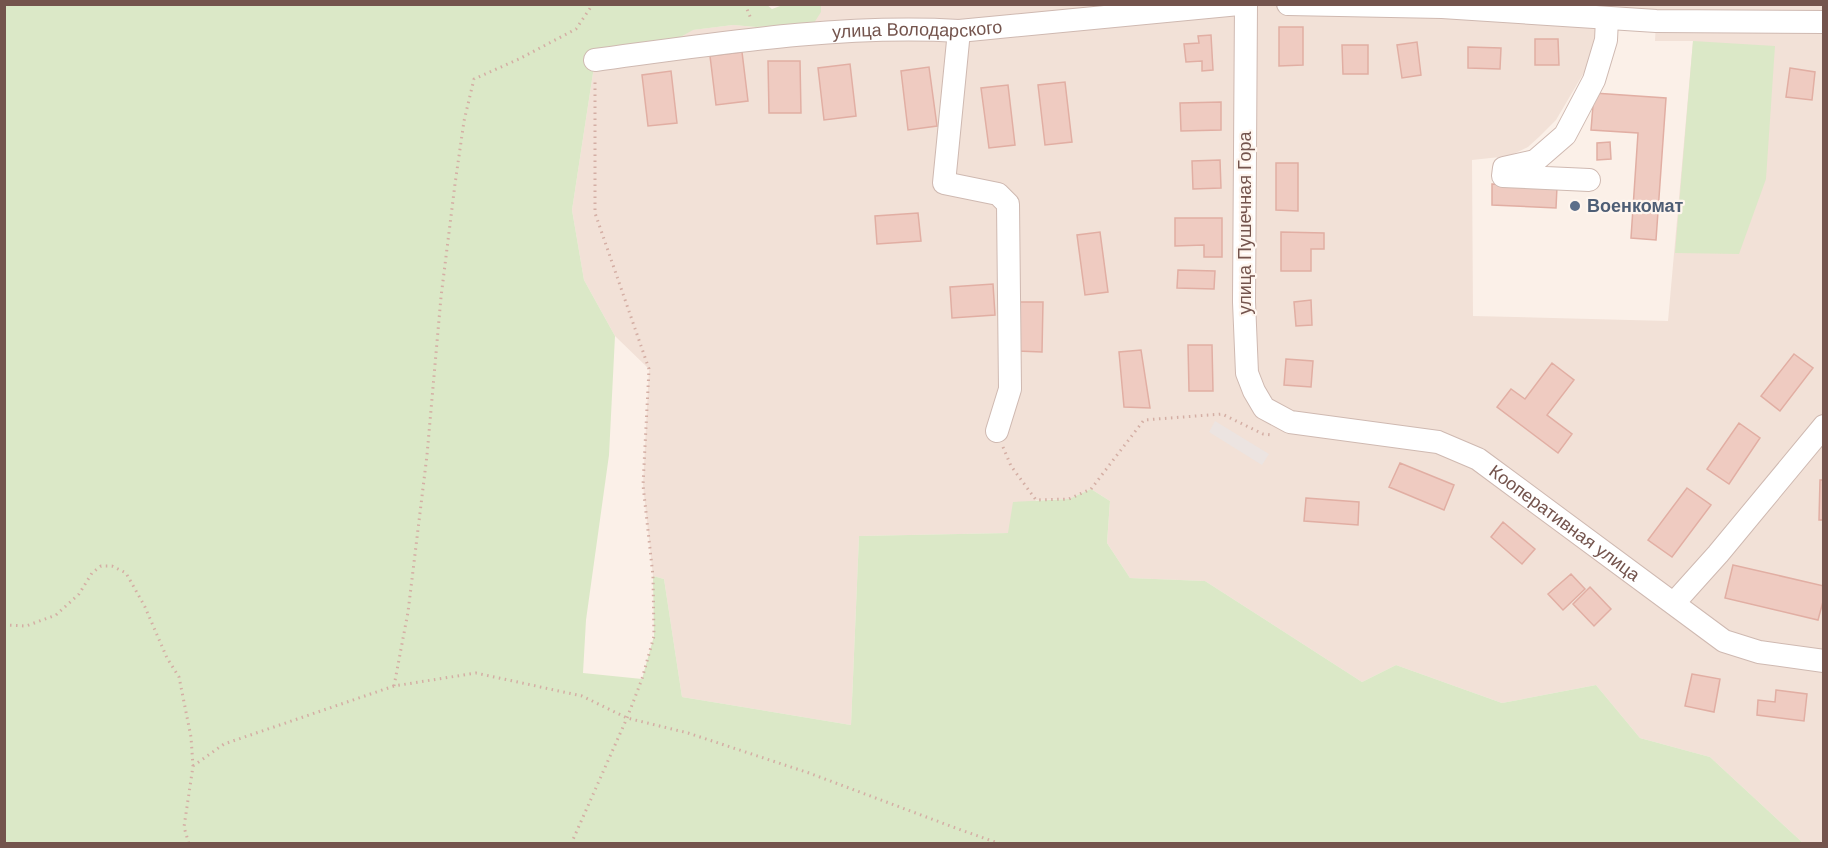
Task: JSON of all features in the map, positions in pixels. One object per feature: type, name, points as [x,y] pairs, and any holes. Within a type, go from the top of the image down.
[{"type":"street","name":"улица Володарского","points":[[595,60],[759,38],[917,29],[960,31],[1239,4]]},
{"type":"street","name":"улица Пушечная Гора","points":[[1246,4],[1244,302],[1247,373],[1264,408],[1290,422]]},
{"type":"street","points":[[1288,4],[1442,7],[1607,19],[1643,12],[1824,22]]},
{"type":"street","points":[[1589,180],[1503,176],[1504,168],[1535,161],[1565,135],[1594,80],[1606,40],[1607,19]]},
{"type":"street","points":[[960,31],[945,183],[998,194],[1008,204],[1010,389],[997,431]]},
{"type":"street","name":"Кооперативная улица","points":[[1290,422],[1438,442],[1478,459],[1724,641],[1759,652],[1824,661]]},
{"type":"street","points":[[1674,603],[1718,554],[1824,426]]},
{"type":"path","points":[[394,686],[408,612],[427,455],[441,297],[452,207],[464,121],[474,79],[519,59],[576,29],[593,4]]},
{"type":"path","points":[[571,843],[627,718],[642,679],[654,636],[653,576],[643,485],[650,369],[595,213],[595,60]]},
{"type":"path","points":[[997,431],[1011,466],[1036,500],[1069,499],[1091,489],[1144,420],[1222,414],[1263,434],[1272,435],[1282,430],[1290,422]]},
{"type":"path","points":[[4,625],[27,626],[56,615],[79,594],[92,573],[101,566],[112,566],[126,573],[179,678],[191,737],[193,766],[184,827],[189,843]]},
{"type":"path","points":[[193,766],[224,744],[394,686],[476,673],[582,696],[627,718],[688,733],[808,773],[1001,843]]},
{"type":"shaded area","points":[[821,5],[1823,5],[1823,843],[1803,843],[1710,757],[1640,738],[1596,685],[1502,703],[1396,665],[1362,682],[1205,581],[1130,578],[1107,543],[1110,501],[1091,489],[1069,499],[1036,500],[1009,533],[859,536],[851,725],[682,697],[664,579],[653,576],[643,485],[649,369],[615,336],[584,280],[572,210],[595,60],[679,38],[692,30],[733,25],[756,27],[821,12]],"holes":[[[1607,19],[1656,21],[1655,41],[1693,41],[1668,321],[1473,316],[1472,160],[1509,156],[1528,147],[1556,120],[1596,52]]]},
{"type":"shaded area","points":[[1215,421],[1269,454],[1262,465],[1209,432]]},
{"type":"green space","points":[[5,4],[766,4],[772,9],[783,5],[821,5],[821,12],[814,23],[756,27],[733,25],[693,30],[679,38],[595,60],[572,210],[584,280],[615,336],[609,455],[586,620],[583,673],[642,679],[654,636],[653,576],[664,579],[682,697],[851,725],[859,536],[1008,533],[1013,502],[1069,499],[1091,489],[1110,501],[1107,543],[1130,578],[1205,581],[1362,682],[1396,665],[1502,703],[1596,685],[1640,738],[1710,757],[1803,843],[5,844]]},
{"type":"green space","points":[[1693,41],[1775,46],[1766,179],[1739,254],[1675,253]]},
{"type":"building","points":[[1279,27],[1303,27],[1303,65],[1279,66]]},
{"type":"building","points":[[1211,35],[1213,70],[1202,71],[1202,61],[1186,62],[1184,44],[1199,43],[1198,36]]},
{"type":"building","points":[[1535,39],[1558,39],[1559,65],[1535,65]]},
{"type":"building","points":[[1417,42],[1421,75],[1402,78],[1397,45]]},
{"type":"building","points":[[1342,45],[1368,45],[1368,74],[1343,74]]},
{"type":"building","points":[[1468,47],[1501,48],[1500,69],[1468,68]]},
{"type":"building","points":[[742,52],[748,101],[716,105],[710,56]]},
{"type":"building","points":[[768,61],[800,61],[801,113],[769,113]]},
{"type":"building","points":[[850,64],[856,116],[824,120],[818,68]]},
{"type":"building","points":[[929,67],[937,126],[908,130],[901,71]]},
{"type":"building","points":[[1790,68],[1815,72],[1812,100],[1786,97]]},
{"type":"building","points":[[671,71],[677,123],[648,126],[642,75]]},
{"type":"building","points":[[1065,82],[1072,142],[1045,145],[1038,85]]},
{"type":"building","points":[[1008,85],[1015,145],[989,148],[981,88]]},
{"type":"building","points":[[1594,93],[1666,98],[1656,240],[1631,238],[1638,133],[1591,130]]},
{"type":"building","points":[[1221,102],[1221,130],[1181,131],[1180,103]]},
{"type":"building","points":[[1610,142],[1611,159],[1597,160],[1597,143]]},
{"type":"building","points":[[1220,160],[1221,188],[1193,189],[1192,161]]},
{"type":"building","points":[[1276,163],[1298,163],[1298,211],[1276,210]]},
{"type":"building","points":[[1492,184],[1557,187],[1556,208],[1492,205]]},
{"type":"building","points":[[918,213],[921,241],[877,244],[875,216]]},
{"type":"building","points":[[1175,218],[1222,218],[1222,257],[1204,257],[1204,245],[1175,246]]},
{"type":"building","points":[[1100,232],[1108,292],[1085,295],[1077,235]]},
{"type":"building","points":[[1281,232],[1324,233],[1324,249],[1311,249],[1311,271],[1281,271]]},
{"type":"building","points":[[1178,270],[1215,271],[1214,289],[1177,288]]},
{"type":"building","points":[[993,284],[995,315],[952,318],[950,287]]},
{"type":"building","points":[[1311,300],[1312,325],[1296,326],[1294,302]]},
{"type":"building","points":[[1018,302],[1043,302],[1042,352],[1017,351]]},
{"type":"building","points":[[1188,345],[1212,345],[1213,391],[1189,391]]},
{"type":"building","points":[[1141,350],[1150,408],[1124,407],[1119,352]]},
{"type":"building","points":[[1794,354],[1813,368],[1780,411],[1761,396]]},
{"type":"building","points":[[1286,359],[1313,361],[1311,387],[1284,385]]},
{"type":"building","points":[[1552,363],[1574,380],[1547,415],[1572,434],[1558,453],[1497,407],[1511,389],[1525,399]]},
{"type":"building","points":[[1739,423],[1760,438],[1729,484],[1707,469]]},
{"type":"building","points":[[1400,463],[1454,485],[1444,510],[1389,487]]},
{"type":"building","points":[[1820,480],[1824,480],[1824,520],[1819,520]]},
{"type":"building","points":[[1687,488],[1711,505],[1672,557],[1648,540]]},
{"type":"building","points":[[1306,498],[1359,502],[1358,525],[1304,521]]},
{"type":"building","points":[[1503,522],[1535,549],[1522,564],[1491,537]]},
{"type":"building","points":[[1733,565],[1824,586],[1824,598],[1818,620],[1725,598]]},
{"type":"building","points":[[1571,574],[1585,589],[1563,610],[1548,594]]},
{"type":"building","points":[[1590,587],[1611,609],[1594,626],[1573,604]]},
{"type":"building","points":[[1692,674],[1720,679],[1714,712],[1685,706]]},
{"type":"building","points":[[1776,690],[1807,694],[1804,721],[1757,715],[1758,700],[1775,702]]},
{"type":"place","name":"Военкомат","points":[[1575,206]]}]
